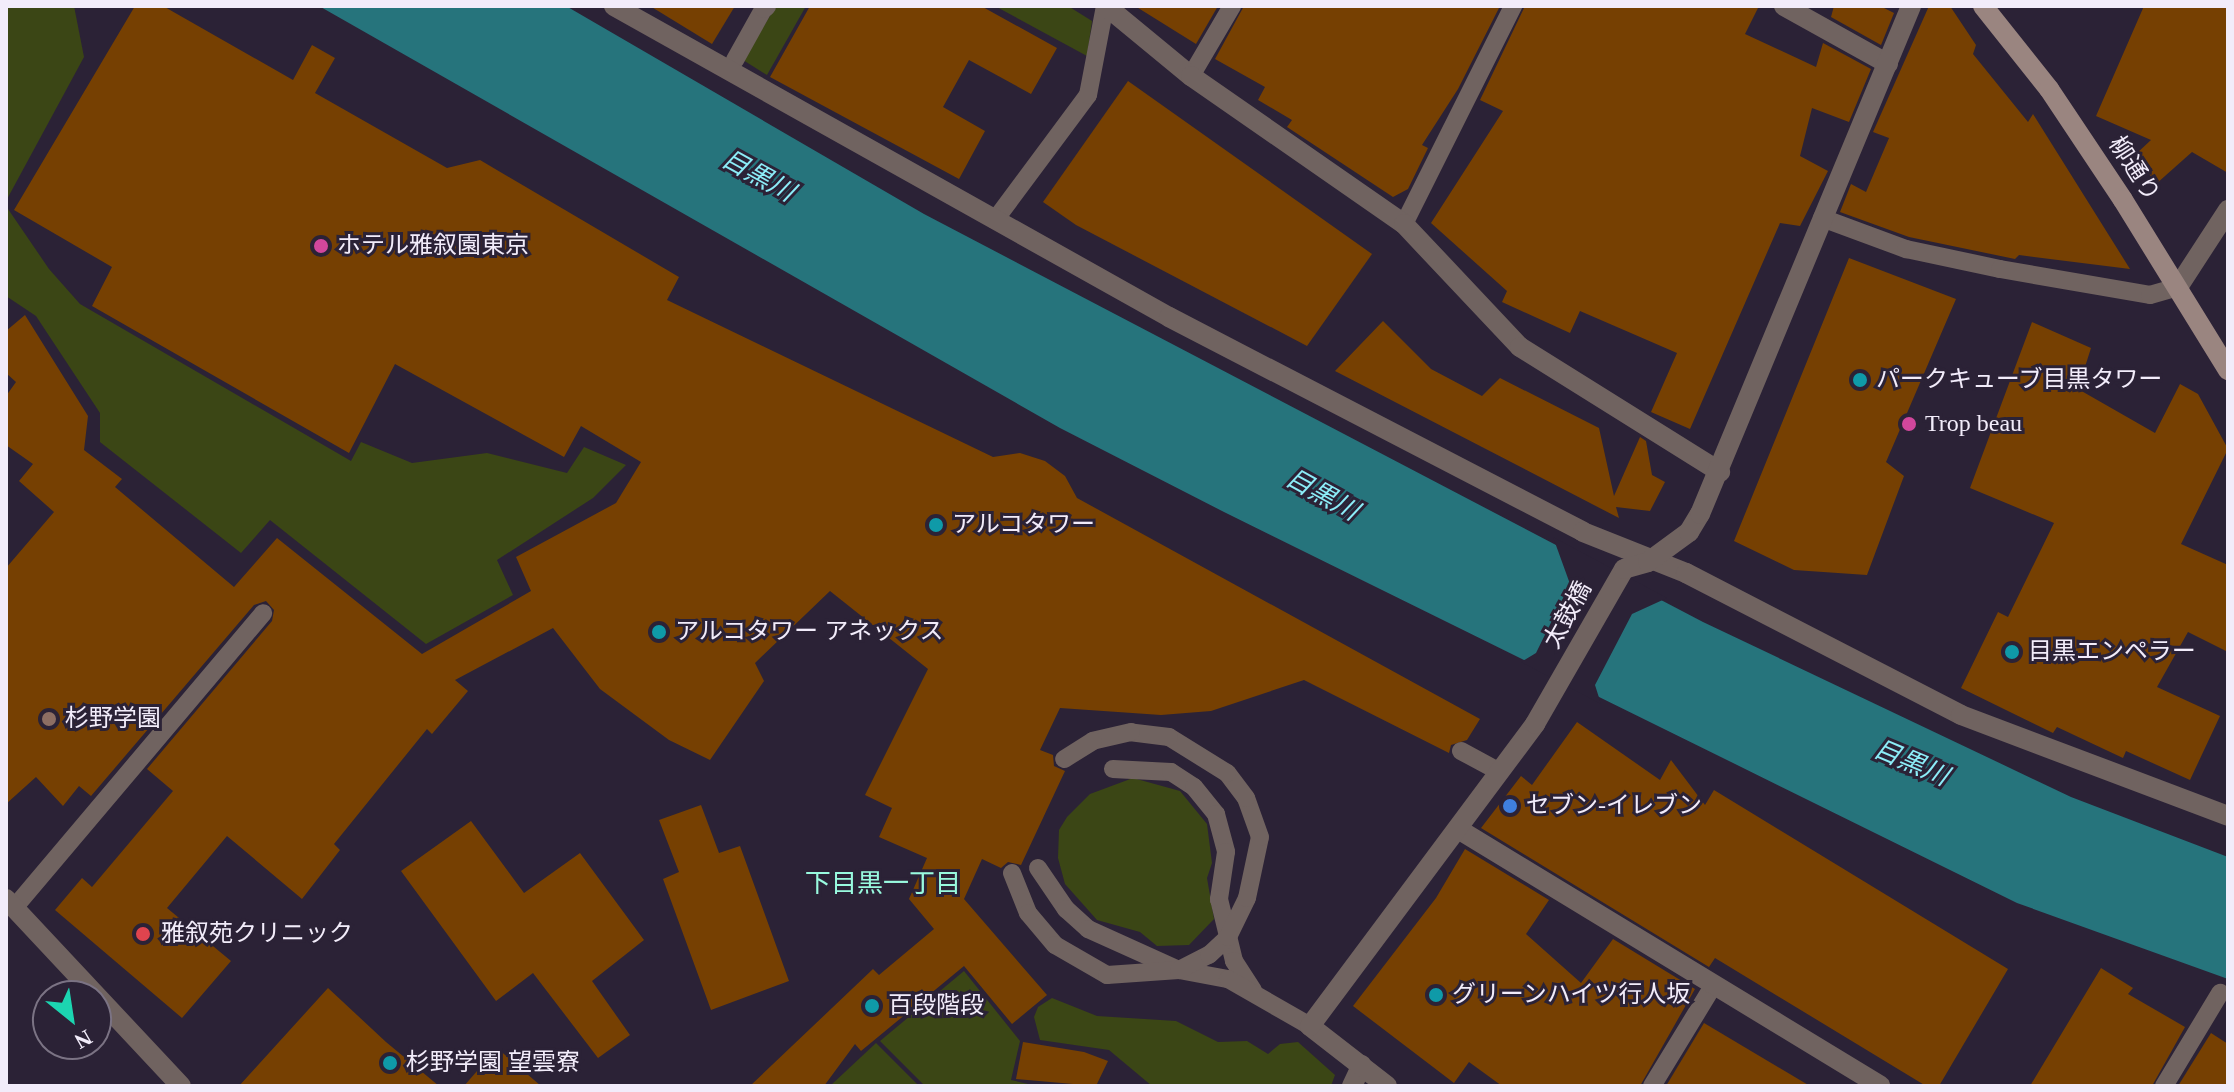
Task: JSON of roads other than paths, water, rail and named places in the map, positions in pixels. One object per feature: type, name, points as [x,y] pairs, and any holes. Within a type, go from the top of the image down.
[{"type":"street","points":[[614,6],[1169,317],[1648,562],[1686,573],[1961,715],[2228,816]]},
{"type":"street","points":[[1105,6],[1191,76],[1404,224],[1520,347],[1720,472]]},
{"type":"street","points":[[1784,6],[1888,64]]},
{"type":"street","points":[[1648,562],[1689,532],[1720,472],[1911,6]]},
{"type":"street","name":"柳通り","points":[[1983,6],[2049,89],[2178,287],[2228,370]]},
{"type":"street","points":[[2178,287],[2228,210]]},
{"type":"street","name":"太鼓橋","points":[[1310,1026],[1500,772],[1559,687],[1624,569],[1648,562]]},
{"type":"street","points":[[1458,829],[1880,1086]]},
{"type":"street","points":[[10,903],[181,1086]]},
{"type":"street","points":[[1310,1026],[1387,1086]]},
{"type":"street","points":[[1352,1086],[1362,1065]]},
{"type":"lane","points":[[995,220],[1088,95],[1105,6]]},
{"type":"lane","points":[[1191,76],[1232,6]]},
{"type":"lane","points":[[1404,224],[1513,6]]},
{"type":"lane","points":[[735,60],[765,7]]},
{"type":"lane","points":[[1822,218],[1906,249],[2000,269],[2150,295],[2178,287]]},
{"type":"lane","points":[[10,903],[263,613]]},
{"type":"lane","points":[[1064,759],[1093,741],[1131,732],[1169,737],[1227,773],[1246,798],[1260,837],[1247,898],[1228,937],[1209,955],[1179,970]]},
{"type":"lane","points":[[1461,751],[1500,772]]},
{"type":"lane","points":[[1113,769],[1171,772],[1194,787],[1216,814],[1226,852],[1219,899],[1234,961],[1253,990]]},
{"type":"lane","points":[[1038,868],[1066,909],[1088,929],[1179,970]]},
{"type":"lane","points":[[1012,873],[1028,913],[1055,945],[1080,961],[1119,976],[1179,970],[1210,972],[1253,990],[1310,1026]]},
{"type":"lane","points":[[1652,1086],[1713,986]]},
{"type":"lane","points":[[2164,1086],[2220,993]]},
{"type":"water","name":"目黒川","points":[[319,6],[566,6],[924,214],[1703,622],[2071,797],[2228,857],[2228,979],[2017,903],[1224,512],[1060,428]]},
{"type":"place","name":"ホテル雅叙園東京","points":[[321,246]]},
{"type":"place","name":"パークキューブ目黒タワー","points":[[1860,380]]},
{"type":"place","name":"Trop beau","points":[[1909,424]]},
{"type":"place","name":"アルコタワー","points":[[936,525]]},
{"type":"place","name":"アルコタワー アネックス","points":[[659,632]]},
{"type":"place","name":"目黒エンペラー","points":[[2012,652]]},
{"type":"place","name":"杉野学園","points":[[49,719]]},
{"type":"place","name":"セブン-イレブン","points":[[1510,806]]},
{"type":"place","name":"雅叙苑クリニック","points":[[143,934]]},
{"type":"place","name":"グリーンハイツ行人坂","points":[[1436,995]]},
{"type":"place","name":"百段階段","points":[[872,1006]]},
{"type":"place","name":"杉野学園 望雲寮","points":[[390,1063]]},
{"type":"district","name":"下目黒一丁目","points":[[883,884]]}]
